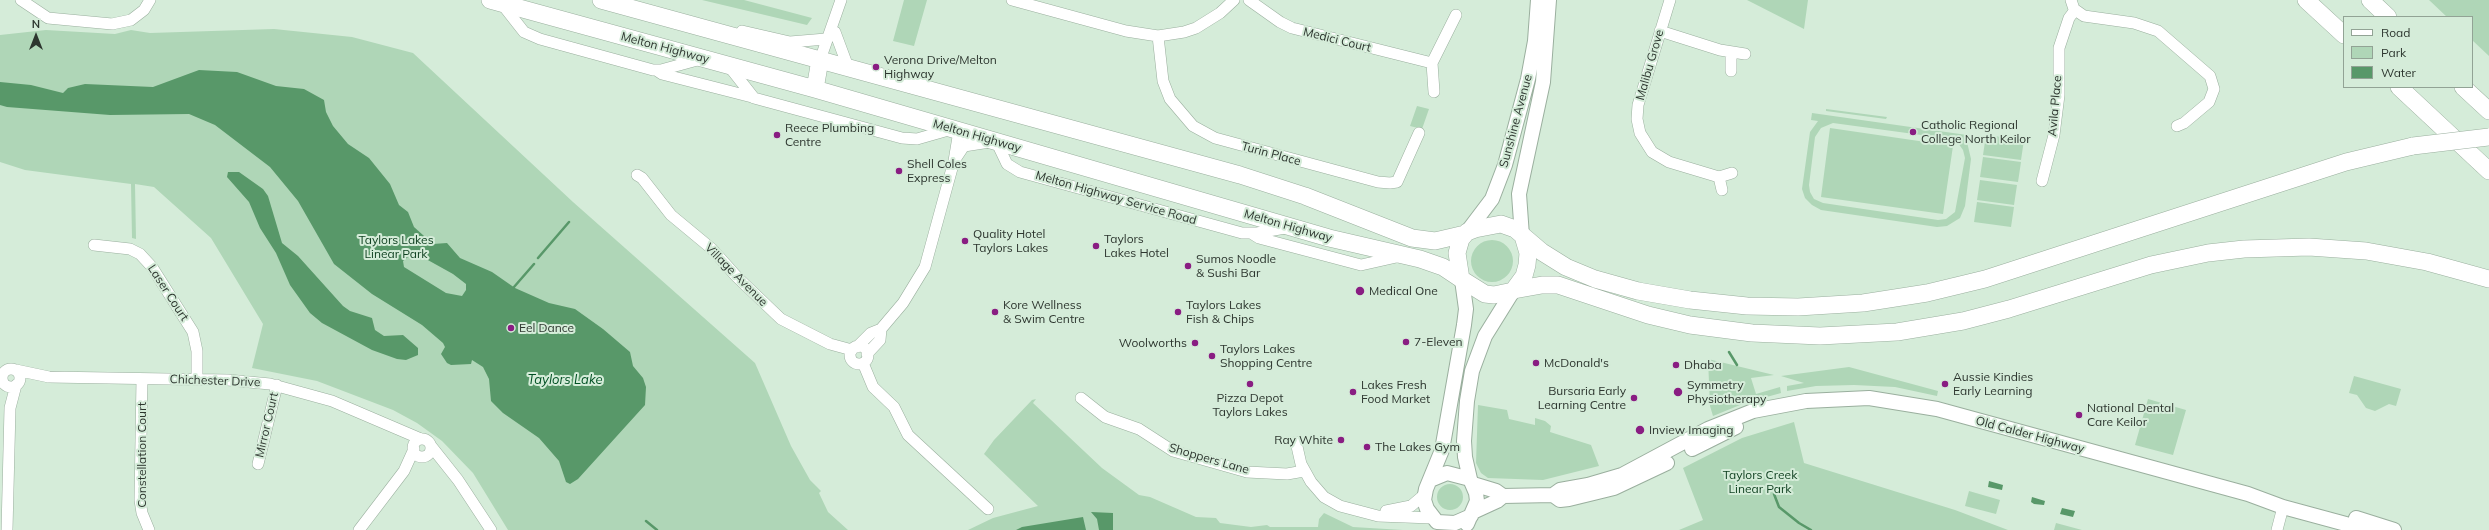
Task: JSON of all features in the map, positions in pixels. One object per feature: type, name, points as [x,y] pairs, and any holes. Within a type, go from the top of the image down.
[{"type":"highway","points":[[601,0],[1273,185],[1412,238],[1435,241],[1466,233],[1483,226],[1501,224],[1515,229],[1549,257],[1576,272],[1609,284],[1658,295],[1747,306],[1804,307],[1863,303],[1927,293],[1985,279],[2339,165],[2413,146],[2489,137]]},
{"type":"highway","points":[[2306,0],[2343,34]]},
{"type":"highway","points":[[2370,0],[2387,16]]},
{"type":"highway","name":"Melton Highway","points":[[496,2],[815,89],[1292,227],[1358,245],[1430,262],[1462,279]]},
{"type":"highway","points":[[815,89],[824,61]]},
{"type":"highway","points":[[2401,88],[2489,171]]},
{"type":"highway","points":[[2464,88],[2489,111]]},
{"type":"highway","points":[[1466,233],[1457,254],[1462,279],[1485,294],[1494,295],[1542,285],[1558,285],[1648,315],[1690,325],[1758,334],[1820,336],[1897,332],[1963,321],[2009,309],[2151,265],[2208,253],[2244,249],[2309,247],[2366,251],[2427,262],[2489,279]]},
{"type":"highway","points":[[1513,291],[1524,276],[1528,265],[1528,253],[1523,236]]},
{"type":"main road","name":"Sunshine Avenue","points":[[1466,233],[1492,199],[1503,171],[1528,79],[1535,41],[1538,0]]},
{"type":"main road","name":"Sunshine Avenue","points":[[1523,236],[1519,194],[1542,88],[1548,34],[1549,0]]},
{"type":"main road","points":[[1462,279],[1466,317],[1442,450],[1424,495],[1427,510],[1435,523],[1450,524],[1460,522],[1503,496]]},
{"type":"main road","points":[[1464,530],[1477,502],[1466,464],[1464,445],[1466,412],[1472,371],[1484,336],[1513,291]]},
{"type":"main road","name":"Old Calder Highway","points":[[1472,482],[1496,491],[1503,496],[1553,496],[1560,500],[1569,499],[1614,483],[1648,474],[1743,423],[1806,401],[1869,398],[1915,404],[2284,504],[2394,530]]},
{"type":"main road","points":[[1430,480],[1447,474],[1472,482]]},
{"type":"main road","name":"Old Calder Highway","points":[[2343,519],[2368,530]]},
{"type":"street","points":[[21,0],[42,15],[55,19],[112,24],[131,20],[144,10],[150,0]]},
{"type":"street","points":[[824,61],[841,0]]},
{"type":"street","points":[[1012,0],[1126,31],[1158,36],[1184,32],[1196,28],[1220,13],[1234,0]]},
{"type":"street","name":"Medici Court","points":[[1249,0],[1280,22],[1292,28],[1432,64]]},
{"type":"street","name":"Malibu Grove","points":[[1670,0],[1638,105],[1637,119],[1640,133],[1647,146],[1662,160],[1719,177]]},
{"type":"street","points":[[496,2],[530,36],[656,70],[662,74],[902,138],[917,138],[956,130],[954,161],[925,267],[904,303],[881,329],[871,333],[855,348],[851,360],[858,364],[865,359],[880,340],[881,329]]},
{"type":"street","points":[[2073,5],[2084,16],[2134,23],[2158,31],[2210,76],[2214,89],[2209,102],[2184,123],[2176,127]]},
{"type":"street","name":"Avila Place","points":[[2041,182],[2054,135],[2059,95],[2058,48],[2073,5]]},
{"type":"street","points":[[1434,92],[1432,64],[1456,15]]},
{"type":"street","points":[[715,31],[747,31],[797,42],[831,36]]},
{"type":"street","points":[[1660,31],[1731,53],[1745,54]]},
{"type":"street","points":[[831,36],[848,67]]},
{"type":"street","name":"Turin Place","points":[[1158,36],[1163,81],[1170,99],[1193,126],[1215,138],[1378,182],[1390,183],[1397,182],[1419,133]]},
{"type":"street","points":[[1731,53],[1732,71]]},
{"type":"street","points":[[656,70],[703,58]]},
{"type":"street","points":[[728,65],[746,91],[754,98]]},
{"type":"street","points":[[954,161],[964,146],[996,141]]},
{"type":"street","name":"Melton Highway Service Road","points":[[996,141],[1007,164],[1020,172],[1237,232],[1251,233],[1292,227]]},
{"type":"street","points":[[1722,190],[1719,177],[1732,173]]},
{"type":"street","name":"Village Avenue","points":[[638,175],[644,180],[671,215],[712,249],[746,286],[780,319],[830,344],[855,348]]},
{"type":"street","name":"Melton Highway Service Road","points":[[1251,233],[1259,238],[1361,265],[1388,260],[1403,255]]},
{"type":"street","name":"Laser Court","points":[[94,245],[130,248],[140,254],[152,267],[193,332],[197,350],[197,380]]},
{"type":"street","points":[[855,348],[863,348],[873,387],[894,407],[908,435],[988,509]]},
{"type":"street","points":[[11,369],[16,370],[20,378],[9,384],[2,379],[2,372],[11,369]]},
{"type":"street","name":"Chichester Drive","points":[[16,370],[49,377],[228,380],[277,385],[332,401],[421,439]]},
{"type":"street","name":"Chichester Drive","points":[[9,384],[49,377]]},
{"type":"street","name":"Constellation Court","points":[[142,379],[140,500],[142,513],[150,530]]},
{"type":"street","points":[[7,530],[10,408],[9,384]]},
{"type":"street","name":"Mirror Court","points":[[258,464],[277,385]]},
{"type":"street","name":"Shoppers Lane","points":[[1082,398],[1105,417],[1139,429],[1173,451],[1237,470],[1278,473],[1302,467]]},
{"type":"street","name":"Chichester Drive","points":[[398,430],[418,452],[448,469]]},
{"type":"street","points":[[421,439],[428,442],[431,446],[429,453],[418,452],[415,443],[421,439]]},
{"type":"street","points":[[1296,442],[1302,467],[1324,497],[1340,506],[1361,513],[1435,523]]},
{"type":"street","name":"Chichester Drive","points":[[431,446],[465,490],[491,530]]},
{"type":"street","points":[[360,530],[418,452]]},
{"type":"street","points":[[1361,513],[1408,508],[1424,495]]},
{"type":"street","points":[[2277,530],[2284,504]]},
{"type":"green space","points":[[702,0],[744,0],[812,18],[807,25]]},
{"type":"green space","points":[[904,0],[927,0],[914,46],[893,41]]},
{"type":"green space","points":[[1747,0],[1808,0],[1804,29]]},
{"type":"green space","points":[[2429,0],[2489,0],[2489,56],[2473,41],[2473,16],[2446,16]]},
{"type":"green space","name":"Taylors Lakes Linear Park","points":[[274,29],[352,37],[413,53],[573,202],[755,363],[791,446],[810,480],[821,491],[819,493],[828,512],[848,530],[508,530],[473,473],[442,441],[417,423],[393,410],[317,381],[252,368],[263,324],[211,238],[154,187],[135,184],[136,239],[132,238],[131,184],[25,170],[0,162],[0,35],[46,30],[115,34],[131,30],[150,33]]},
{"type":"green space","points":[[1417,106],[1429,109],[1422,129],[1410,126]]},
{"type":"green space","points":[[1826,109],[1887,117],[1886,119],[1826,111]]},
{"type":"green space","points":[[1812,113],[1974,136],[1974,143],[1967,142],[1971,159],[1965,206],[1960,218],[1947,226],[1937,227],[1821,210],[1812,205],[1805,198],[1802,189],[1810,132],[1818,121],[1811,120]],"holes":[[[1833,123],[1951,139],[1958,143],[1963,150],[1965,158],[1955,212],[1946,219],[1938,220],[1823,203],[1814,199],[1810,192],[1809,185],[1815,137],[1821,128]]]},
{"type":"green space","points":[[1830,128],[1953,146],[1943,214],[1821,197]]},
{"type":"green space","points":[[1986,135],[2024,140],[2021,160],[1983,155]]},
{"type":"green space","points":[[1983,157],[2021,162],[2018,182],[1980,177]]},
{"type":"green space","points":[[1980,180],[2017,185],[2014,205],[1977,200]]},
{"type":"green space","points":[[1977,202],[2014,207],[2011,227],[1974,222]]},
{"type":"green space","points":[[1488,240],[1496,240],[1504,243],[1510,249],[1513,261],[1510,273],[1504,279],[1496,282],[1488,282],[1480,279],[1474,273],[1471,265],[1471,257],[1474,249],[1480,243]]},
{"type":"green space","points":[[1708,359],[1774,375],[1751,378],[1756,394],[1780,387],[1781,393],[1745,403],[1713,416],[1710,406]]},
{"type":"green space","points":[[1849,367],[1938,391],[1937,396],[1895,387],[1854,385],[1816,386],[1787,391],[1787,386],[1804,383],[1781,376]]},
{"type":"green space","points":[[2354,376],[2401,389],[2396,406],[2389,404],[2375,411],[2366,408],[2357,395],[2349,393]]},
{"type":"green space","points":[[1036,399],[1033,403],[1102,468],[1139,495],[1150,497],[1196,517],[1216,518],[1220,523],[1251,527],[1267,525],[1270,527],[1318,527],[1319,519],[1324,513],[1353,527],[1403,530],[968,530],[993,518],[1038,506],[984,454],[994,440],[1032,400]]},
{"type":"green space","points":[[2148,399],[2186,410],[2173,455],[2135,445]]},
{"type":"green space","points":[[1478,405],[1507,410],[1509,419],[1535,425],[1535,418],[1545,421],[1551,426],[1550,432],[1591,445],[1599,466],[1543,480],[1488,478],[1481,473],[1476,463]]},
{"type":"green space","name":"Taylors Creek Linear Park","points":[[1794,422],[1804,463],[1955,510],[2008,530],[1679,530],[1703,520],[1683,468],[1742,438]]},
{"type":"green space","points":[[1450,484],[1459,488],[1463,497],[1459,506],[1450,510],[1441,506],[1437,497],[1441,488]]},
{"type":"green space","points":[[1969,491],[2000,500],[1996,514],[1965,506]]},
{"type":"green space","points":[[2056,523],[2082,530],[2054,530]]},
{"type":"water","name":"Taylors Lake","points":[[199,70],[237,72],[276,86],[304,89],[324,100],[326,112],[333,126],[348,144],[369,158],[390,184],[399,205],[408,212],[414,227],[433,244],[447,243],[460,258],[492,272],[515,288],[549,303],[575,309],[603,329],[630,352],[633,366],[643,378],[646,387],[645,405],[578,479],[570,484],[566,482],[559,461],[539,438],[503,413],[491,401],[489,379],[483,367],[472,360],[471,364],[451,365],[447,363],[441,354],[445,347],[443,343],[422,325],[372,294],[334,264],[298,201],[270,167],[215,125],[189,114],[110,115],[7,107],[0,105],[0,82],[31,85],[63,93],[68,88],[85,84],[153,87]],"holes":[[[408,257],[426,259],[453,274],[466,284],[466,290],[462,296],[446,293],[404,267],[403,261]]]},
{"type":"water","points":[[228,172],[239,172],[263,189],[268,196],[282,243],[298,256],[343,306],[350,311],[372,318],[375,330],[384,336],[403,335],[418,348],[418,355],[406,360],[397,359],[372,350],[322,323],[310,313],[290,285],[276,253],[260,228],[249,202],[227,177]]},
{"type":"water","points":[[1989,481],[2003,485],[2002,490],[1988,487]]},
{"type":"water","points":[[2032,497],[2045,501],[2044,505],[2034,504],[2031,502]]},
{"type":"water","points":[[2062,508],[2075,511],[2073,517],[2060,514]]},
{"type":"water","points":[[1091,512],[1113,513],[1113,530],[1099,530],[1097,519]]},
{"type":"water","points":[[1083,517],[1086,530],[1016,530],[1022,527]]},
{"type":"waterway","points":[[538,258],[569,222]]},
{"type":"waterway","points":[[514,287],[534,264]]},
{"type":"waterway","points":[[1729,352],[1737,365]]},
{"type":"waterway","points":[[1774,494],[1779,507],[1799,523],[1811,530]]},
{"type":"waterway","points":[[646,521],[657,530]]},
{"type":"place","name":"Verona Drive/Melton Highway","points":[[876,67]]},
{"type":"place","name":"Catholic Regional College North Keilor","points":[[1913,132]]},
{"type":"place","name":"Reece Plumbing Centre","points":[[777,135]]},
{"type":"place","name":"Shell Coles Express","points":[[899,171]]},
{"type":"place","name":"Quality Hotel Taylors Lakes","points":[[965,241]]},
{"type":"place","name":"Taylors Lakes Hotel","points":[[1096,246]]},
{"type":"place","name":"Sumos Noodle & Sushi Bar","points":[[1188,266]]},
{"type":"place","name":"Medical One","points":[[1360,291]]},
{"type":"place","name":"Kore Wellness & Swim Centre","points":[[995,312]]},
{"type":"place","name":"Taylors Lakes Fish & Chips","points":[[1178,312]]},
{"type":"place","name":"Eel Dance","points":[[511,328]]},
{"type":"place","name":"7-Eleven","points":[[1406,342]]},
{"type":"place","name":"Woolworths","points":[[1195,343]]},
{"type":"place","name":"Taylors Lakes Shopping Centre","points":[[1212,356]]},
{"type":"place","name":"McDonald's","points":[[1536,363]]},
{"type":"place","name":"Dhaba","points":[[1676,365]]},
{"type":"place","name":"Pizza Depot Taylors Lakes","points":[[1250,384]]},
{"type":"place","name":"Aussie Kindies Early Learning","points":[[1945,384]]},
{"type":"place","name":"Lakes Fresh Food Market","points":[[1353,392]]},
{"type":"place","name":"Symmetry Physiotherapy","points":[[1678,392]]},
{"type":"place","name":"Bursaria Early Learning Centre","points":[[1634,398]]},
{"type":"place","name":"National Dental Care Keilor","points":[[2079,415]]},
{"type":"place","name":"Inview Imaging","points":[[1640,430]]},
{"type":"place","name":"Ray White","points":[[1341,440]]},
{"type":"place","name":"The Lakes Gym","points":[[1367,447]]}]
